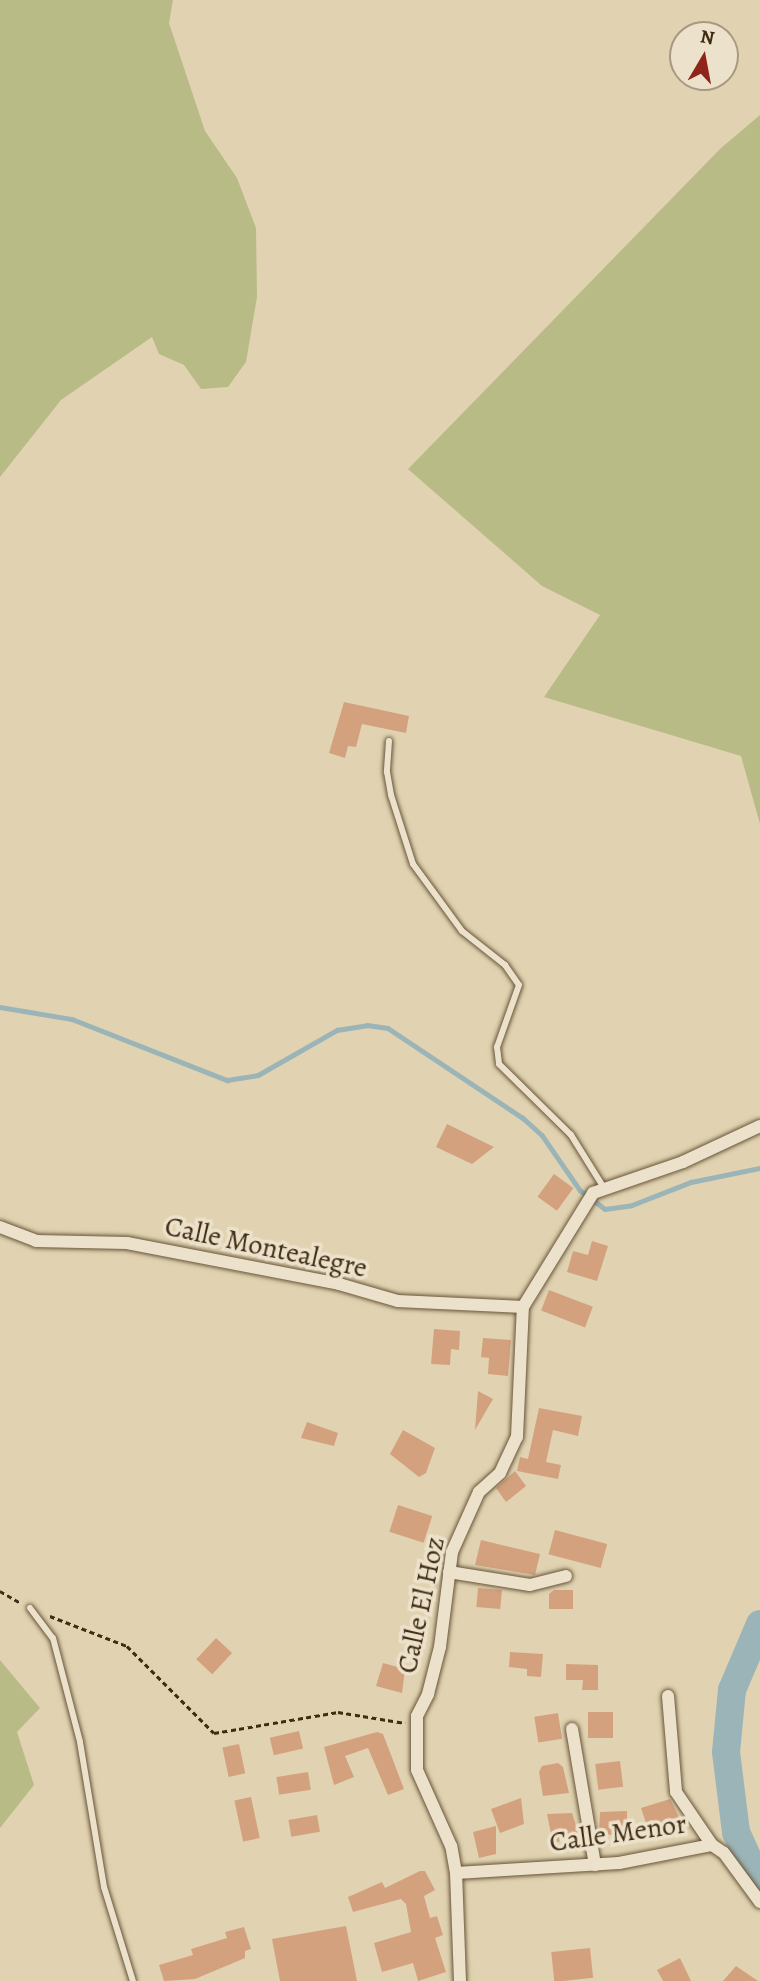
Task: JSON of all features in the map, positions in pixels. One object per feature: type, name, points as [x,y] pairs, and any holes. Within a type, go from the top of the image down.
[{"type":"street","points":[[599,1191],[683,1162],[760,1126]]},
{"type":"street","name":"Calle El Hoz","points":[[460,1981],[456,1873],[450,1846],[417,1770],[416,1725],[440,1647],[452,1552],[479,1492],[500,1473],[517,1437],[523,1307],[581,1208],[599,1191]]},
{"type":"street","name":"Calle Montealegre","points":[[0,1227],[36,1241],[127,1243],[339,1284],[398,1301],[523,1307]]},
{"type":"street","points":[[449,1572],[530,1585],[566,1576]]},
{"type":"street","points":[[668,1696],[676,1792],[712,1844]]},
{"type":"street","points":[[572,1729],[594,1865]]},
{"type":"street","name":"Calle Menor","points":[[456,1873],[594,1865],[712,1844],[724,1853],[760,1902]]},
{"type":"lane","points":[[389,741],[387,772],[391,795],[413,864],[461,932],[505,965],[519,985],[497,1047],[499,1064],[571,1135],[599,1191]]},
{"type":"lane","points":[[30,1608],[53,1638],[80,1742],[104,1887],[133,1981]]},
{"type":"path","points":[[0,1591],[30,1608],[127,1646],[214,1733],[338,1712],[416,1725]]},
{"type":"green space","points":[[0,0],[173,0],[169,23],[205,131],[237,178],[256,228],[257,297],[246,362],[228,387],[201,389],[184,365],[159,354],[152,337],[61,400],[0,477]]},
{"type":"green space","points":[[760,115],[760,824],[741,756],[544,697],[600,615],[542,586],[408,469],[721,148]]},
{"type":"green space","points":[[0,1660],[40,1708],[17,1732],[34,1785],[0,1828]]},
{"type":"building","points":[[344,702],[409,716],[406,733],[362,724],[356,747],[348,746],[345,758],[329,753]]},
{"type":"building","points":[[447,1124],[494,1147],[472,1164],[436,1147]]},
{"type":"building","points":[[554,1174],[573,1188],[557,1211],[538,1197]]},
{"type":"building","points":[[592,1241],[608,1246],[597,1281],[567,1272],[573,1251],[588,1255]]},
{"type":"building","points":[[549,1290],[593,1307],[585,1327],[541,1311]]},
{"type":"building","points":[[434,1329],[460,1331],[459,1350],[451,1349],[450,1365],[431,1364]]},
{"type":"building","points":[[483,1338],[511,1340],[508,1376],[488,1374],[489,1358],[481,1357]]},
{"type":"building","points":[[478,1391],[493,1399],[475,1430]]},
{"type":"building","points":[[539,1408],[582,1416],[578,1436],[553,1430],[546,1462],[561,1465],[558,1479],[517,1471],[520,1457],[528,1459]]},
{"type":"building","points":[[307,1422],[338,1433],[334,1446],[301,1438]]},
{"type":"building","points":[[403,1430],[435,1448],[426,1473],[419,1477],[390,1454]]},
{"type":"building","points":[[515,1471],[526,1486],[506,1502],[496,1488]]},
{"type":"building","points":[[398,1505],[432,1516],[424,1543],[389,1532]]},
{"type":"building","points":[[555,1530],[607,1544],[601,1568],[549,1554]]},
{"type":"building","points":[[481,1540],[540,1554],[535,1575],[475,1565]]},
{"type":"building","points":[[478,1588],[502,1590],[500,1609],[476,1607]]},
{"type":"building","points":[[554,1590],[573,1590],[573,1609],[549,1609],[549,1594]]},
{"type":"building","points":[[216,1638],[232,1653],[212,1674],[196,1659]]},
{"type":"building","points":[[510,1652],[543,1654],[541,1677],[527,1676],[527,1669],[509,1667]]},
{"type":"building","points":[[383,1663],[405,1669],[402,1693],[376,1686]]},
{"type":"building","points":[[566,1664],[598,1665],[598,1690],[582,1690],[583,1680],[566,1680]]},
{"type":"building","points":[[588,1712],[613,1712],[613,1738],[588,1738]]},
{"type":"building","points":[[558,1713],[562,1739],[538,1742],[534,1717]]},
{"type":"building","points":[[299,1731],[303,1749],[274,1755],[270,1738]]},
{"type":"building","points":[[377,1732],[383,1734],[404,1789],[388,1795],[368,1748],[345,1756],[354,1777],[334,1785],[324,1747]]},
{"type":"building","points":[[239,1744],[245,1773],[229,1777],[222,1748]]},
{"type":"building","points":[[620,1761],[623,1787],[598,1790],[595,1764]]},
{"type":"building","points":[[558,1763],[563,1767],[569,1793],[543,1796],[539,1772],[542,1766]]},
{"type":"building","points":[[308,1772],[311,1790],[279,1795],[276,1777]]},
{"type":"building","points":[[251,1797],[260,1838],[243,1842],[234,1801]]},
{"type":"building","points":[[521,1798],[524,1824],[500,1833],[491,1809]]},
{"type":"building","points":[[670,1799],[681,1821],[661,1829],[658,1822],[647,1826],[641,1808]]},
{"type":"building","points":[[627,1811],[627,1836],[599,1834],[600,1812]]},
{"type":"building","points":[[572,1813],[580,1837],[553,1843],[547,1814]]},
{"type":"building","points":[[317,1815],[320,1832],[291,1837],[288,1820]]},
{"type":"building","points":[[496,1826],[496,1854],[479,1858],[473,1832]]},
{"type":"building","points":[[425,1871],[435,1890],[424,1896],[430,1918],[437,1916],[443,1935],[435,1938],[446,1972],[418,1981],[413,1963],[382,1972],[374,1943],[411,1932],[406,1904],[401,1899],[353,1912],[348,1897],[382,1882],[385,1888]]},
{"type":"building","points":[[346,1926],[357,1981],[280,1981],[272,1939]]},
{"type":"building","points":[[244,1927],[251,1949],[245,1951],[245,1958],[195,1979],[164,1981],[159,1965],[193,1955],[191,1949],[227,1938],[225,1932]]},
{"type":"building","points":[[590,1948],[593,1978],[554,1981],[551,1952]]},
{"type":"building","points":[[680,1958],[691,1981],[663,1981],[657,1970]]},
{"type":"building","points":[[736,1966],[758,1981],[723,1981]]},
{"type":"waterway","points":[[0,1007],[72,1019],[227,1080],[258,1075],[337,1030],[367,1025],[388,1028],[523,1118],[542,1135],[580,1190],[605,1209],[632,1205],[691,1182],[760,1168]]},
{"type":"waterway","points":[[760,1624],[732,1690],[726,1752],[736,1832],[760,1885]]}]
